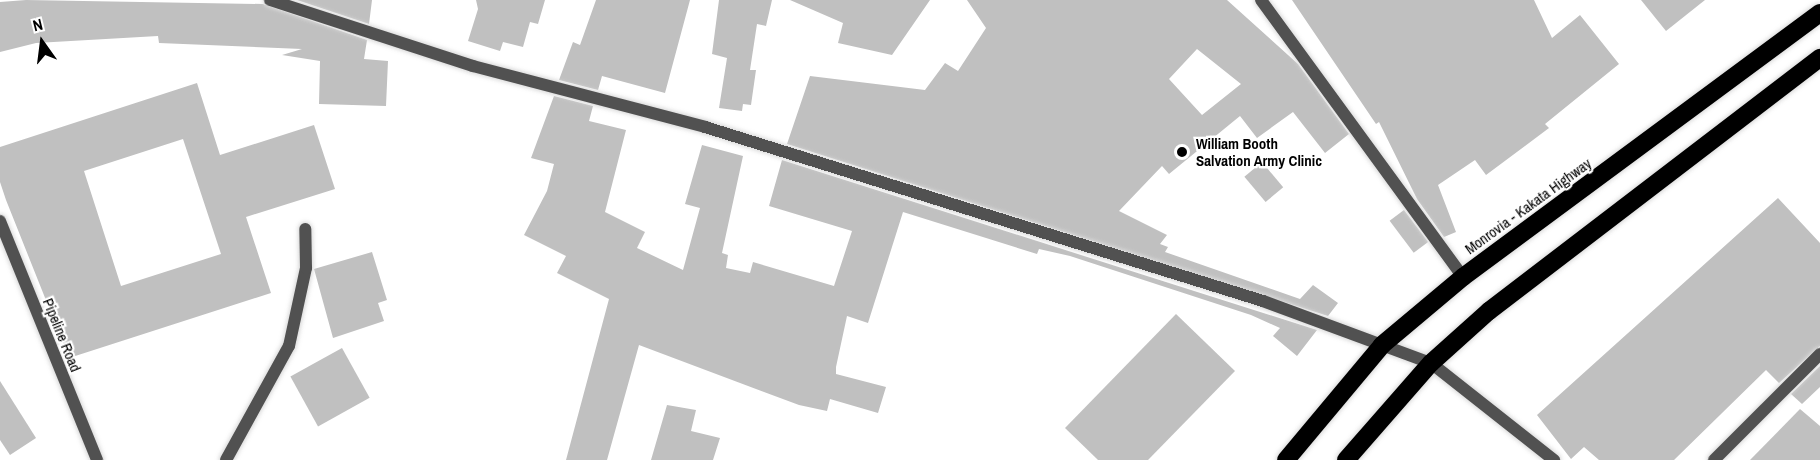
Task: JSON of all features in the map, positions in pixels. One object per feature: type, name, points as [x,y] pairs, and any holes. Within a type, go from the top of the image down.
[{"type":"highway","name":"Monrovia - Kakata Highway","points":[[1286,460],[1382,345],[1463,277],[1820,13]]},
{"type":"highway","points":[[1346,460],[1431,363],[1489,311],[1820,58]]},
{"type":"street","points":[[270,0],[473,66],[643,108],[1024,224],[1382,345],[1431,363],[1554,460]]},
{"type":"street","points":[[1261,0],[1463,277]]},
{"type":"street","name":"Pipeline Road","points":[[0,221],[97,460]]},
{"type":"street","points":[[226,460],[289,345],[306,268],[305,229]]},
{"type":"street","points":[[1714,460],[1820,354]]},
{"type":"building","points":[[26,0],[263,4],[367,40],[364,59],[388,61],[386,106],[319,104],[320,61],[282,55],[302,49],[159,43],[158,36],[36,43],[0,52],[0,2]]},
{"type":"building","points":[[297,0],[372,0],[369,24]]},
{"type":"building","points":[[476,0],[545,0],[538,24],[530,22],[523,47],[503,42],[500,51],[468,41],[478,9]]},
{"type":"building","points":[[596,0],[690,0],[665,93],[602,76],[598,90],[559,80],[573,42],[580,45]]},
{"type":"building","points":[[719,0],[772,0],[766,26],[757,24],[750,70],[756,70],[751,105],[743,104],[742,111],[719,108],[727,58],[712,54]]},
{"type":"building","points":[[790,0],[930,0],[892,55],[838,43],[843,23]]},
{"type":"building","points":[[967,0],[1227,0],[1298,64],[1349,134],[1325,153],[1293,112],[1257,138],[1240,116],[1169,174],[1162,166],[1119,211],[1167,235],[1160,244],[1168,247],[1165,252],[1300,299],[1313,285],[1338,303],[1328,316],[787,144],[810,76],[925,90],[945,63],[958,71],[986,28]],"holes":[[[1197,49],[1241,84],[1202,115],[1169,79]]]},
{"type":"building","points":[[1292,0],[1534,0],[1552,38],[1580,15],[1619,64],[1545,124],[1549,128],[1486,175],[1475,160],[1438,185],[1456,232],[1444,237],[1417,199],[1379,122],[1376,124]]},
{"type":"building","points":[[1641,0],[1705,0],[1666,31]]},
{"type":"building","points":[[197,83],[220,155],[314,125],[335,189],[246,217],[271,293],[69,358],[0,182],[0,147]],"holes":[[[183,139],[221,254],[121,286],[84,171]]]},
{"type":"building","points":[[554,96],[593,106],[589,121],[626,130],[605,212],[645,232],[637,248],[683,270],[700,208],[685,204],[702,145],[743,156],[722,253],[728,255],[726,268],[750,273],[753,262],[834,286],[852,231],[769,206],[782,160],[1317,330],[1297,356],[1273,336],[1280,328],[1251,315],[1070,256],[1039,249],[1037,254],[903,212],[868,323],[847,316],[836,367],[836,374],[886,387],[878,413],[830,399],[827,411],[799,405],[639,345],[607,460],[566,460],[609,299],[557,273],[566,256],[524,235],[547,191],[554,164],[531,158]]},
{"type":"building","points":[[1262,162],[1283,187],[1266,202],[1244,177]]},
{"type":"building","points":[[1778,198],[1820,243],[1820,346],[1779,383],[1766,370],[1674,460],[1599,460],[1584,447],[1571,459],[1537,415]]},
{"type":"building","points":[[1404,210],[1428,242],[1414,253],[1390,221]]},
{"type":"building","points":[[372,252],[387,300],[378,303],[384,321],[333,338],[314,269]]},
{"type":"building","points":[[1176,314],[1235,371],[1148,460],[1098,460],[1065,428]]},
{"type":"building","points":[[342,348],[370,398],[318,426],[290,377]]},
{"type":"building","points":[[1820,366],[1820,387],[1802,404],[1791,394]]},
{"type":"building","points":[[0,381],[36,438],[10,455],[0,440]]},
{"type":"building","points":[[667,405],[696,410],[691,431],[720,438],[713,460],[651,460]]},
{"type":"building","points":[[1800,409],[1820,426],[1820,460],[1750,460]]},
{"type":"place","name":"William Booth Salvation Army Clinic","points":[[1182,152]]}]
